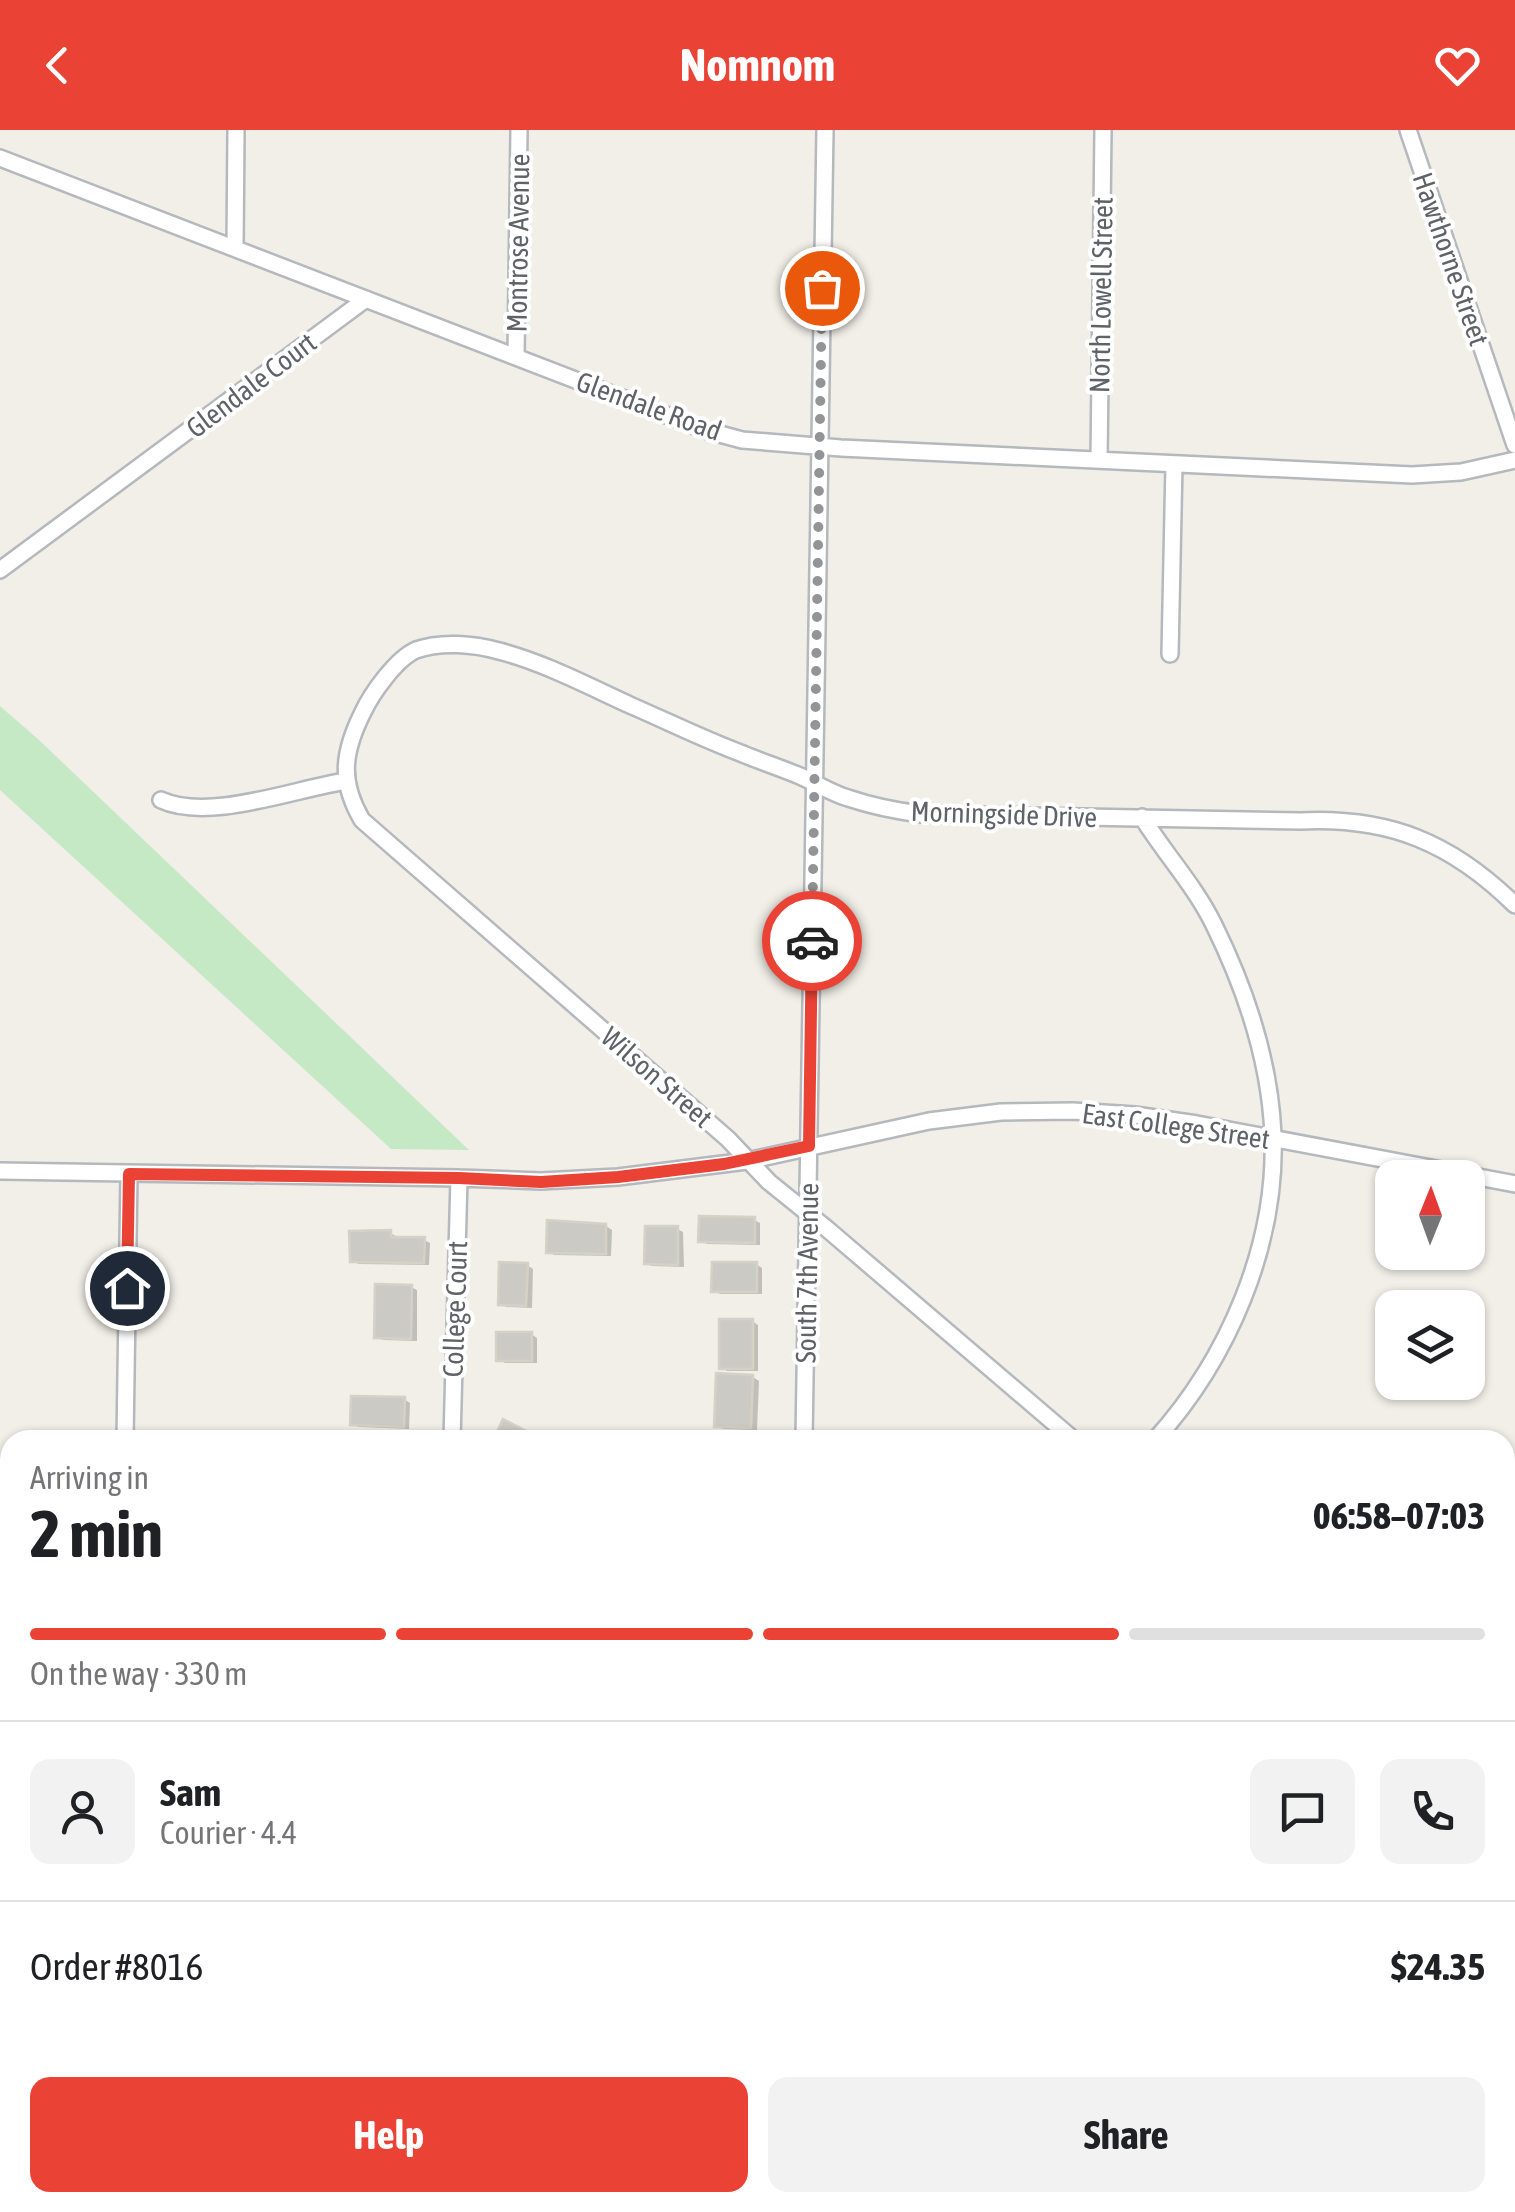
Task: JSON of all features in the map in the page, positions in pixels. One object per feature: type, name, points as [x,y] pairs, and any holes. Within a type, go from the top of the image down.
[{"type":"street","points":[[235,248],[236,130]]},
{"type":"street","name":"Montrose Avenue","points":[[516,357],[519,130]]},
{"type":"street","name":"South 7th Avenue","points":[[804,1430],[825,130]]},
{"type":"street","name":"North Lowell Street","points":[[1099,460],[1103,130]]},
{"type":"street","name":"Hawthorne Street","points":[[1408,130],[1515,445]]},
{"type":"street","name":"Glendale Road","points":[[0,158],[705,430],[742,440],[1412,475],[1461,472],[1515,460]]},
{"type":"street","name":"Glendale Court","points":[[0,570],[366,299]]},
{"type":"street","points":[[1170,654],[1174,464]]},
{"type":"street","name":"Morningside Drive","points":[[346,781],[346,761],[362,714],[377,687],[399,663],[415,651],[443,645],[474,646],[540,665],[741,754],[882,808],[922,814],[1333,819],[1370,823],[1416,836],[1458,857],[1515,905]]},
{"type":"street","points":[[161,800],[172,805],[209,807],[346,781]]},
{"type":"street","name":"Wilson Street","points":[[346,781],[351,801],[368,826],[728,1140],[769,1182],[1062,1430]]},
{"type":"street","points":[[1142,817],[1194,890],[1234,968],[1264,1068],[1273,1138],[1267,1212],[1242,1301],[1199,1384],[1164,1430]]},
{"type":"street","name":"East College Street","points":[[0,1172],[541,1182],[747,1161],[929,1120],[1001,1112],[1072,1111],[1198,1124],[1515,1184]]},
{"type":"street","points":[[125,1430],[129,1174]]},
{"type":"street","name":"College Court","points":[[452,1430],[459,1178]]},
{"type":"green space","points":[[0,706],[469,1150],[391,1149],[0,790]]},
{"type":"building","points":[[699,1216],[755,1217],[755,1243],[698,1242]]},
{"type":"building","points":[[547,1220],[606,1224],[606,1254],[546,1253]]},
{"type":"building","points":[[645,1226],[678,1226],[678,1265],[644,1264]]},
{"type":"building","points":[[391,1230],[391,1237],[425,1237],[424,1263],[350,1262],[349,1231]]},
{"type":"building","points":[[499,1262],[528,1263],[526,1306],[498,1305]]},
{"type":"building","points":[[712,1262],[757,1262],[757,1292],[711,1292]]},
{"type":"building","points":[[375,1284],[412,1285],[411,1339],[374,1338]]},
{"type":"building","points":[[719,1319],[753,1319],[753,1369],[719,1369]]},
{"type":"building","points":[[496,1332],[532,1332],[532,1361],[496,1361]]},
{"type":"building","points":[[716,1373],[753,1375],[751,1428],[714,1427]]},
{"type":"building","points":[[351,1396],[405,1397],[404,1427],[350,1425]]},
{"type":"building","points":[[503,1419],[524,1430],[498,1430]]},
{"type":"way so far","points":[[812,941],[822,288]]},
{"type":"route","points":[[127,1288],[129,1174],[541,1182],[747,1161],[809,1146],[812,941]]}]
